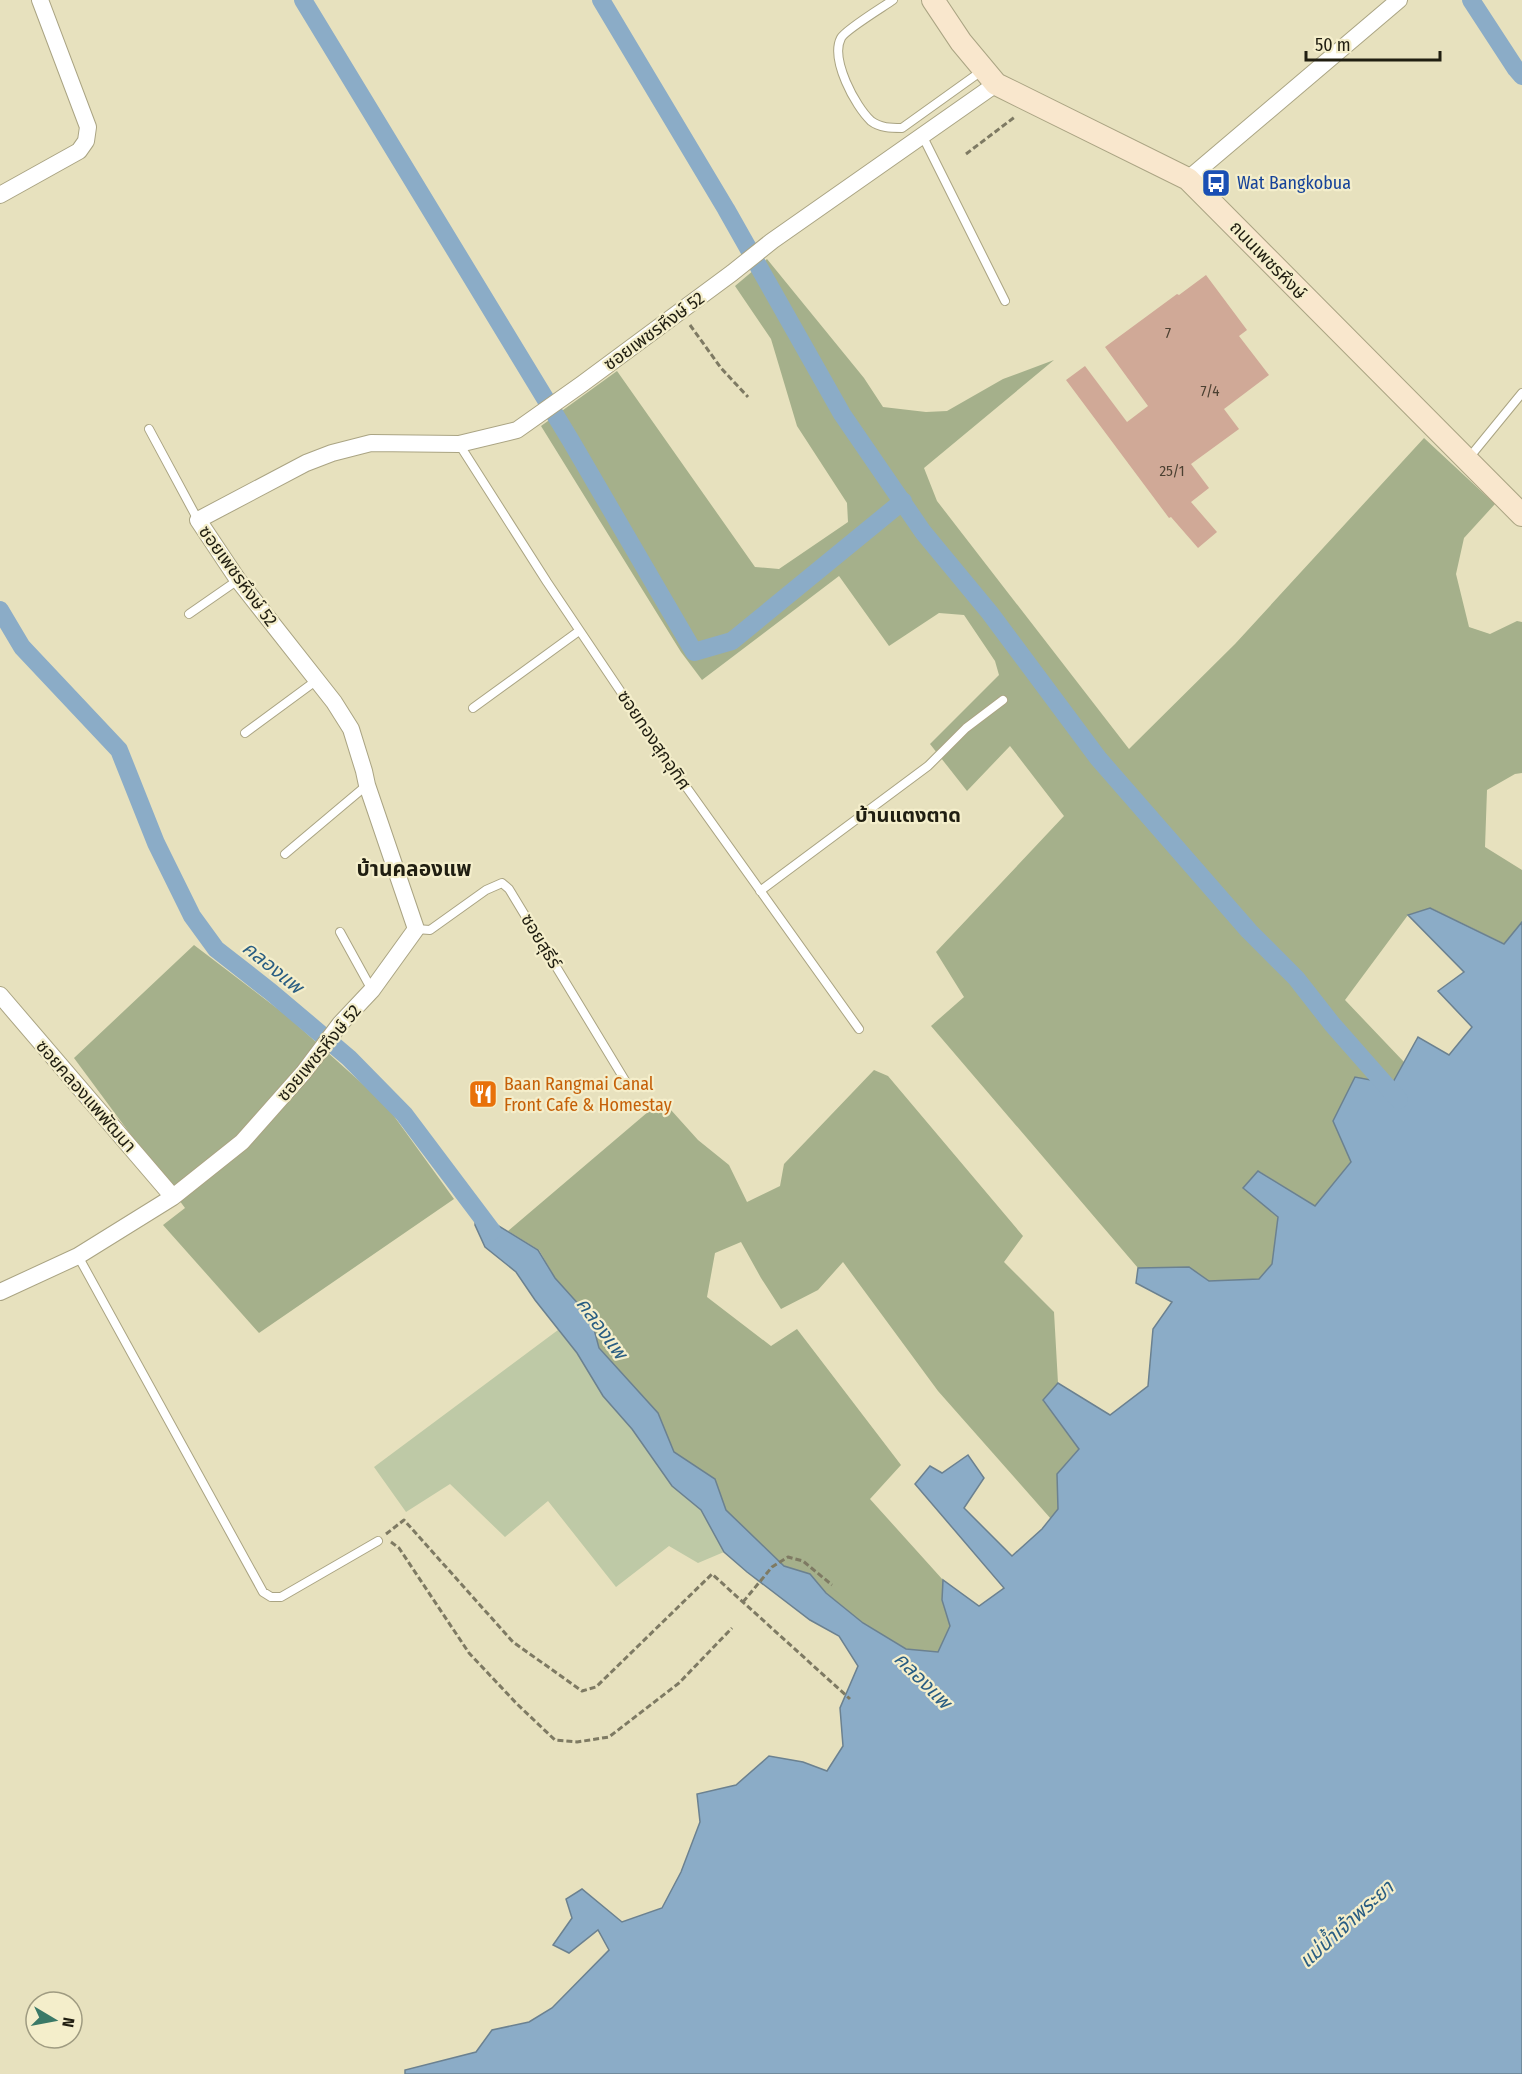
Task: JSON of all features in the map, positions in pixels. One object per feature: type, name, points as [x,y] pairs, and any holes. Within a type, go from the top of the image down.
[{"type":"main road","name":"ถนนเพชรหึงษ์","points":[[933,0],[961,42],[990,77],[1034,103],[1188,179],[1522,515]]},
{"type":"street","points":[[0,195],[79,151],[86,141],[88,127],[40,0]]},
{"type":"street","points":[[1188,179],[1400,0]]},
{"type":"street","name":"ซอยเพชรหึงษ์ 52","points":[[0,1292],[78,1256],[173,1197],[242,1142],[304,1072],[340,1024],[372,990],[416,929],[367,785],[351,729],[334,702],[238,580],[198,520],[306,463],[332,453],[371,443],[459,444],[518,428],[582,384],[922,135],[990,77]]},
{"type":"street","name":"ซอยคลองแพพัฒนา","points":[[0,995],[173,1197]]},
{"type":"lane","points":[[893,0],[842,36],[836,54],[849,88],[872,121],[888,129],[902,128],[990,77]]},
{"type":"lane","points":[[922,135],[1005,301]]},
{"type":"lane","points":[[1467,459],[1522,393]]},
{"type":"lane","points":[[149,429],[198,520]]},
{"type":"lane","name":"ซอยทองสุกอุทิศ","points":[[459,444],[579,631],[662,753],[859,1029]]},
{"type":"lane","points":[[189,614],[238,580]]},
{"type":"lane","points":[[473,708],[579,631]]},
{"type":"lane","points":[[245,733],[317,681]]},
{"type":"lane","points":[[760,891],[928,766],[966,728],[1003,700]]},
{"type":"lane","points":[[285,854],[367,785]]},
{"type":"lane","name":"ซอยสุธีร์","points":[[416,929],[430,930],[486,890],[502,883],[509,889],[629,1087]]},
{"type":"lane","points":[[340,932],[372,990]]},
{"type":"lane","points":[[78,1256],[263,1592],[271,1597],[281,1597],[378,1541]]},
{"type":"path","points":[[966,154],[1034,103]]},
{"type":"path","points":[[681,311],[721,368],[748,397]]},
{"type":"path","points":[[378,1541],[404,1520],[513,1642],[582,1691],[596,1688],[712,1574],[850,1699]]},
{"type":"path","points":[[378,1541],[389,1541],[399,1548],[469,1653],[555,1740],[577,1742],[609,1737],[679,1683],[732,1628]]},
{"type":"path","points":[[744,1602],[772,1567],[788,1557],[802,1561],[832,1585]]},
{"type":"green space","points":[[767,259],[864,378],[883,407],[926,412],[947,411],[1003,379],[1054,360],[924,468],[937,501],[1129,749],[1235,644],[1424,438],[1495,504],[1464,538],[1456,574],[1469,627],[1490,634],[1517,621],[1522,622],[1522,773],[1515,774],[1487,790],[1485,847],[1522,870],[1522,922],[1505,944],[1431,908],[1408,915],[1345,1000],[1404,1062],[1392,1085],[1333,1121],[1351,1162],[1315,1206],[1259,1171],[1243,1188],[1278,1217],[1272,1264],[1259,1280],[1209,1281],[1189,1267],[1138,1268],[931,1026],[964,997],[936,952],[1064,816],[1010,746],[967,791],[930,744],[999,675],[995,661],[964,615],[939,613],[889,646],[839,576],[702,680],[681,652],[541,426],[617,371],[755,567],[779,569],[848,522],[847,503],[797,426],[771,339],[735,286]]},
{"type":"green space","points":[[194,945],[287,1016],[386,1105],[454,1199],[259,1333],[163,1225],[185,1208],[74,1058]]},
{"type":"green space","points":[[874,1070],[888,1076],[1023,1236],[1004,1262],[1054,1312],[1058,1383],[1043,1401],[1079,1449],[1057,1474],[1058,1509],[1051,1519],[938,1391],[843,1262],[818,1290],[781,1309],[741,1242],[715,1253],[707,1297],[771,1346],[797,1329],[901,1465],[870,1499],[943,1580],[942,1600],[950,1626],[938,1652],[906,1649],[863,1623],[826,1593],[810,1574],[784,1566],[726,1510],[715,1479],[674,1453],[658,1413],[599,1348],[591,1318],[555,1278],[539,1250],[508,1231],[662,1100],[698,1140],[729,1165],[747,1202],[780,1186],[784,1164]]},
{"type":"green space","points":[[558,1330],[577,1353],[603,1396],[632,1429],[672,1486],[701,1510],[724,1552],[698,1563],[669,1546],[616,1587],[548,1501],[505,1537],[450,1484],[406,1512],[374,1467]]},
{"type":"water","name":"แม่น้ำเจ้าพระยา","points":[[1430,908],[1504,944],[1522,922],[1522,2074],[405,2074],[405,2070],[476,2052],[492,2030],[529,2022],[552,2008],[609,1950],[598,1930],[569,1953],[553,1945],[572,1918],[566,1899],[582,1889],[622,1922],[662,1908],[681,1872],[700,1822],[697,1794],[736,1785],[769,1756],[803,1762],[827,1771],[843,1746],[840,1708],[858,1666],[839,1636],[810,1620],[724,1552],[701,1510],[672,1486],[632,1429],[603,1396],[577,1353],[516,1272],[485,1247],[475,1225],[476,1212],[538,1250],[555,1278],[591,1318],[599,1348],[658,1413],[674,1452],[715,1479],[726,1510],[784,1566],[810,1574],[826,1593],[863,1623],[906,1649],[938,1652],[950,1626],[942,1600],[943,1580],[979,1606],[1004,1588],[915,1484],[930,1466],[942,1473],[968,1455],[984,1478],[964,1508],[1012,1556],[1042,1529],[1058,1509],[1057,1474],[1079,1449],[1043,1400],[1058,1383],[1110,1415],[1148,1386],[1153,1329],[1172,1302],[1136,1283],[1138,1268],[1189,1267],[1209,1281],[1259,1279],[1272,1264],[1278,1217],[1243,1188],[1258,1171],[1315,1206],[1351,1162],[1333,1121],[1355,1077],[1392,1084],[1418,1037],[1449,1055],[1472,1027],[1438,991],[1464,972],[1408,915]]},
{"type":"building","points":[[1206,275],[1247,330],[1239,336],[1269,375],[1224,409],[1239,429],[1191,464],[1209,488],[1191,502],[1217,532],[1198,548],[1171,517],[1169,518],[1066,380],[1085,366],[1127,422],[1148,406],[1105,347]]},
{"type":"waterway","points":[[303,0],[571,441],[694,652],[732,641],[903,501]]},
{"type":"waterway","points":[[601,0],[726,209],[842,414],[923,532],[990,613],[1098,758],[1249,931],[1296,978],[1332,1024],[1399,1100]]},
{"type":"waterway","points":[[1471,0],[1522,76]]},
{"type":"waterway","name":"คลองแพ","points":[[0,610],[22,647],[119,750],[156,843],[192,916],[216,949],[349,1058],[404,1114],[492,1231]]},
{"type":"place","name":"Wat Bangkobua","points":[[1216,183]]},
{"type":"place","name":"Baan Rangmai Canal Front Cafe & Homestay","points":[[483,1094]]},
{"type":"district","name":"บ้านแตงตาด","points":[[908,815]]},
{"type":"district","name":"บ้านคลองแพ","points":[[414,869]]}]
